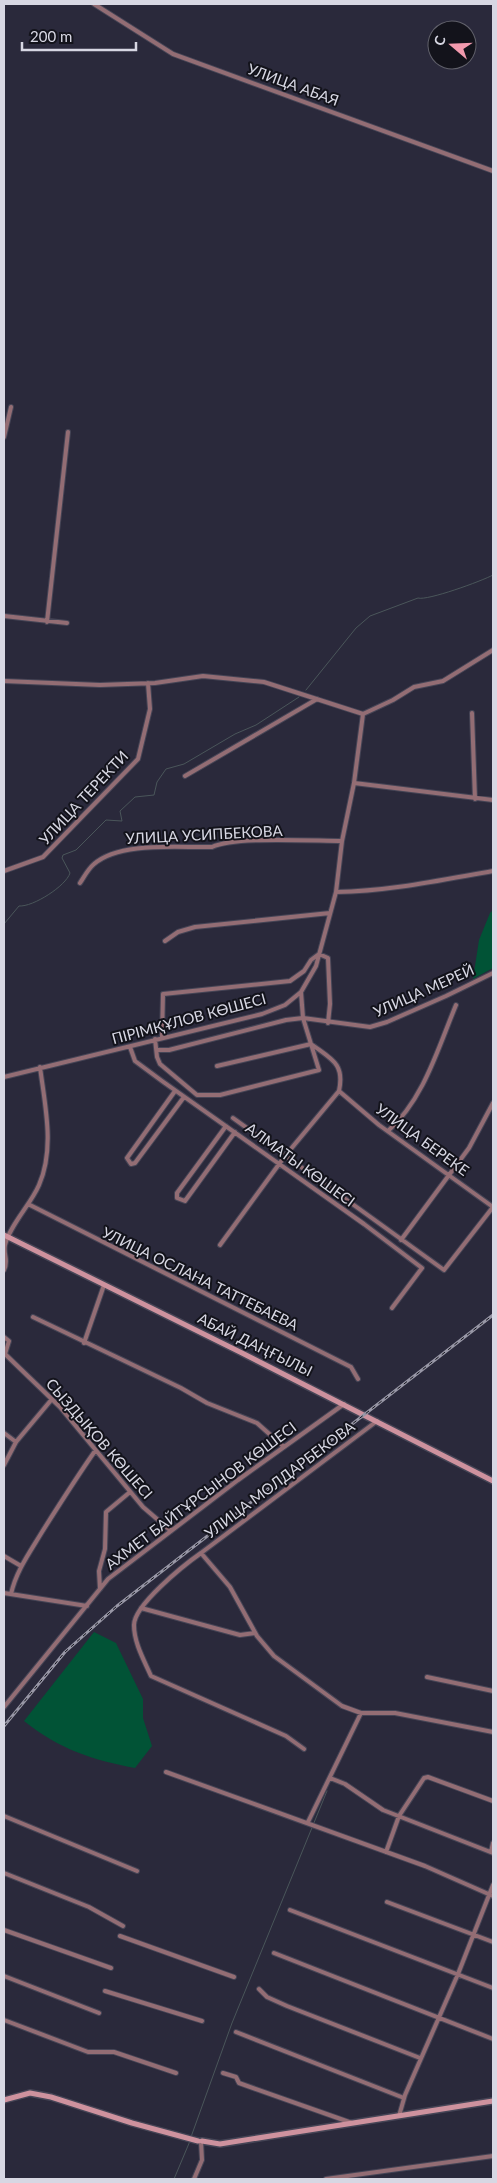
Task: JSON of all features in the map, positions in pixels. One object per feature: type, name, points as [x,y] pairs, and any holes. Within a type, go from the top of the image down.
[{"type":"street","name":"УЛИЦА АБАЯ","points":[[94,4],[173,54],[493,171]]},
{"type":"street","points":[[4,436],[11,407]]},
{"type":"street","points":[[47,622],[68,432]]},
{"type":"street","points":[[4,616],[66,624]]},
{"type":"street","points":[[4,681],[100,685],[148,683],[203,676],[258,681],[292,690],[363,714],[393,700],[414,687],[443,681],[493,650]]},
{"type":"street","name":"УЛИЦА ТЕРЕКТИ","points":[[4,871],[43,857],[138,759],[150,709],[148,683]]},
{"type":"street","points":[[185,776],[318,699]]},
{"type":"street","points":[[472,713],[475,799]]},
{"type":"street","name":"ПІРІМҚҰЛОВ КӨШЕСІ","points":[[4,1077],[262,1014],[285,1005],[300,992],[316,966],[336,892],[342,841],[354,783],[363,714]]},
{"type":"street","points":[[354,783],[493,800]]},
{"type":"street","name":"УЛИЦА УСИПБЕКОВА","points":[[80,883],[94,864],[112,853],[129,849],[212,847],[219,844],[248,841],[342,841]]},
{"type":"street","points":[[336,892],[370,891],[493,871]]},
{"type":"street","points":[[164,941],[178,932],[195,926],[330,913]]},
{"type":"street","points":[[162,1037],[164,994],[290,981],[304,971],[311,960],[319,954],[328,958],[330,1004],[328,1023]]},
{"type":"street","name":"УЛИЦА МЕРЕЙ","points":[[303,1018],[328,1023],[370,1027],[387,1022],[493,973]]},
{"type":"street","points":[[155,1039],[160,1064],[197,1095],[220,1095],[319,1070],[303,1018],[300,992]]},
{"type":"street","points":[[388,1131],[409,1108],[426,1078],[456,1006]]},
{"type":"street","points":[[157,1050],[168,1050],[286,1020],[303,1018]]},
{"type":"street","points":[[216,1066],[311,1044]]},
{"type":"street","points":[[220,1245],[278,1164],[339,1091],[342,1078],[338,1065],[311,1044]]},
{"type":"street","name":"АЛМАТЫ КӨШЕСІ","points":[[130,1046],[135,1061],[422,1268],[392,1308]]},
{"type":"street","points":[[4,1270],[8,1262],[5,1246],[6,1236],[39,1185],[47,1160],[48,1133],[40,1067]]},
{"type":"street","points":[[175,1091],[126,1158],[131,1164],[135,1163],[184,1097]]},
{"type":"street","name":"УЛИЦА БЕРЕКЕ","points":[[339,1091],[388,1131],[493,1207]]},
{"type":"street","points":[[400,1240],[469,1148],[493,1103]]},
{"type":"street","points":[[233,1118],[444,1270],[493,1207]]},
{"type":"street","points":[[226,1126],[177,1193],[177,1198],[185,1201],[236,1132]]},
{"type":"street","name":"УЛИЦА ОСЛАНА ТАТТЕБАЕВА","points":[[28,1204],[351,1367],[358,1379]]},
{"type":"street","name":"АБАЙ ДАҢҒЫЛЫ","points":[[6,1236],[344,1404],[493,1481]]},
{"type":"street","points":[[84,1342],[104,1285]]},
{"type":"street","points":[[33,1317],[181,1388],[206,1403],[257,1423],[284,1447]]},
{"type":"street","name":"СЫЗДЫҚОВ КӨШЕСІ","points":[[4,1337],[9,1341],[4,1354],[52,1399],[143,1507],[171,1531]]},
{"type":"street","points":[[4,1465],[16,1442],[52,1399]]},
{"type":"street","name":"АХМЕТ БАЙТҰРСЫНОВ КӨШЕСІ","points":[[4,1707],[108,1579],[344,1404]]},
{"type":"street","name":"УЛИЦА МОЛДАРБЕКОВА","points":[[377,1421],[201,1554],[230,1587],[255,1633],[274,1656],[342,1706],[361,1713],[394,1713],[493,1732]]},
{"type":"street","points":[[4,1433],[16,1442]]},
{"type":"street","points":[[11,1594],[21,1566],[94,1451]]},
{"type":"street","points":[[100,1589],[99,1571],[105,1549],[106,1512],[130,1492]]},
{"type":"street","points":[[201,1554],[187,1564],[141,1608],[134,1619],[141,1654],[151,1676],[286,1736],[304,1748]]},
{"type":"street","points":[[4,1556],[21,1566]]},
{"type":"street","points":[[4,1592],[87,1606]]},
{"type":"street","points":[[141,1608],[240,1635],[255,1633]]},
{"type":"street","points":[[427,1677],[493,1690]]},
{"type":"street","points":[[308,1822],[361,1713]]},
{"type":"street","points":[[166,1772],[425,1866],[491,1895]]},
{"type":"street","points":[[386,1852],[399,1816],[424,1778],[428,1777],[493,1801]]},
{"type":"street","points":[[330,1778],[345,1784],[384,1810],[399,1816],[492,1852],[493,1843]]},
{"type":"street","points":[[4,1816],[137,1871]]},
{"type":"street","points":[[4,1873],[89,1907],[123,1926]]},
{"type":"street","points":[[399,2116],[420,2058],[458,1974],[491,1895],[493,1885]]},
{"type":"street","points":[[387,1902],[493,1942]]},
{"type":"street","points":[[290,1910],[493,1988]]},
{"type":"street","points":[[4,1930],[111,1968]]},
{"type":"street","points":[[120,1936],[234,1977]]},
{"type":"street","points":[[274,1953],[493,2040]]},
{"type":"street","points":[[4,1976],[99,2013]]},
{"type":"street","points":[[259,1989],[267,1997],[287,2006],[420,2058]]},
{"type":"street","points":[[105,1991],[202,2020]]},
{"type":"street","points":[[4,2020],[88,2052],[114,2052],[176,2074]]},
{"type":"street","points":[[236,2032],[404,2098]]},
{"type":"street","points":[[223,2073],[236,2077],[239,2083],[353,2123]]},
{"type":"street","points":[[4,2100],[30,2093],[51,2097],[181,2137],[220,2144],[493,2101]]},
{"type":"street","points":[[194,2179],[202,2160],[200,2141]]},
{"type":"street","points":[[326,2179],[493,2156]]},
{"type":"green space","points":[[493,910],[493,968],[473,979],[479,940]]},
{"type":"green space","points":[[94,1632],[116,1643],[143,1699],[143,1718],[152,1746],[135,1768],[76,1752],[50,1739],[24,1721]]},
{"type":"waterway","points":[[306,690],[356,628],[370,616],[418,598],[432,597],[455,590],[493,575]]},
{"type":"waterway","points":[[4,924],[19,906],[32,903],[48,895],[62,884],[70,873],[62,858],[63,855],[76,850],[106,820],[122,821],[120,811],[135,797],[154,795],[157,782],[166,769],[184,764],[235,734],[256,725],[299,697]]},
{"type":"waterway","points":[[191,2137],[232,2023],[327,1791]]},
{"type":"waterway","points":[[174,2179],[190,2141]]},
{"type":"railway","points":[[4,1726],[65,1652],[117,1606],[493,1315]]}]
